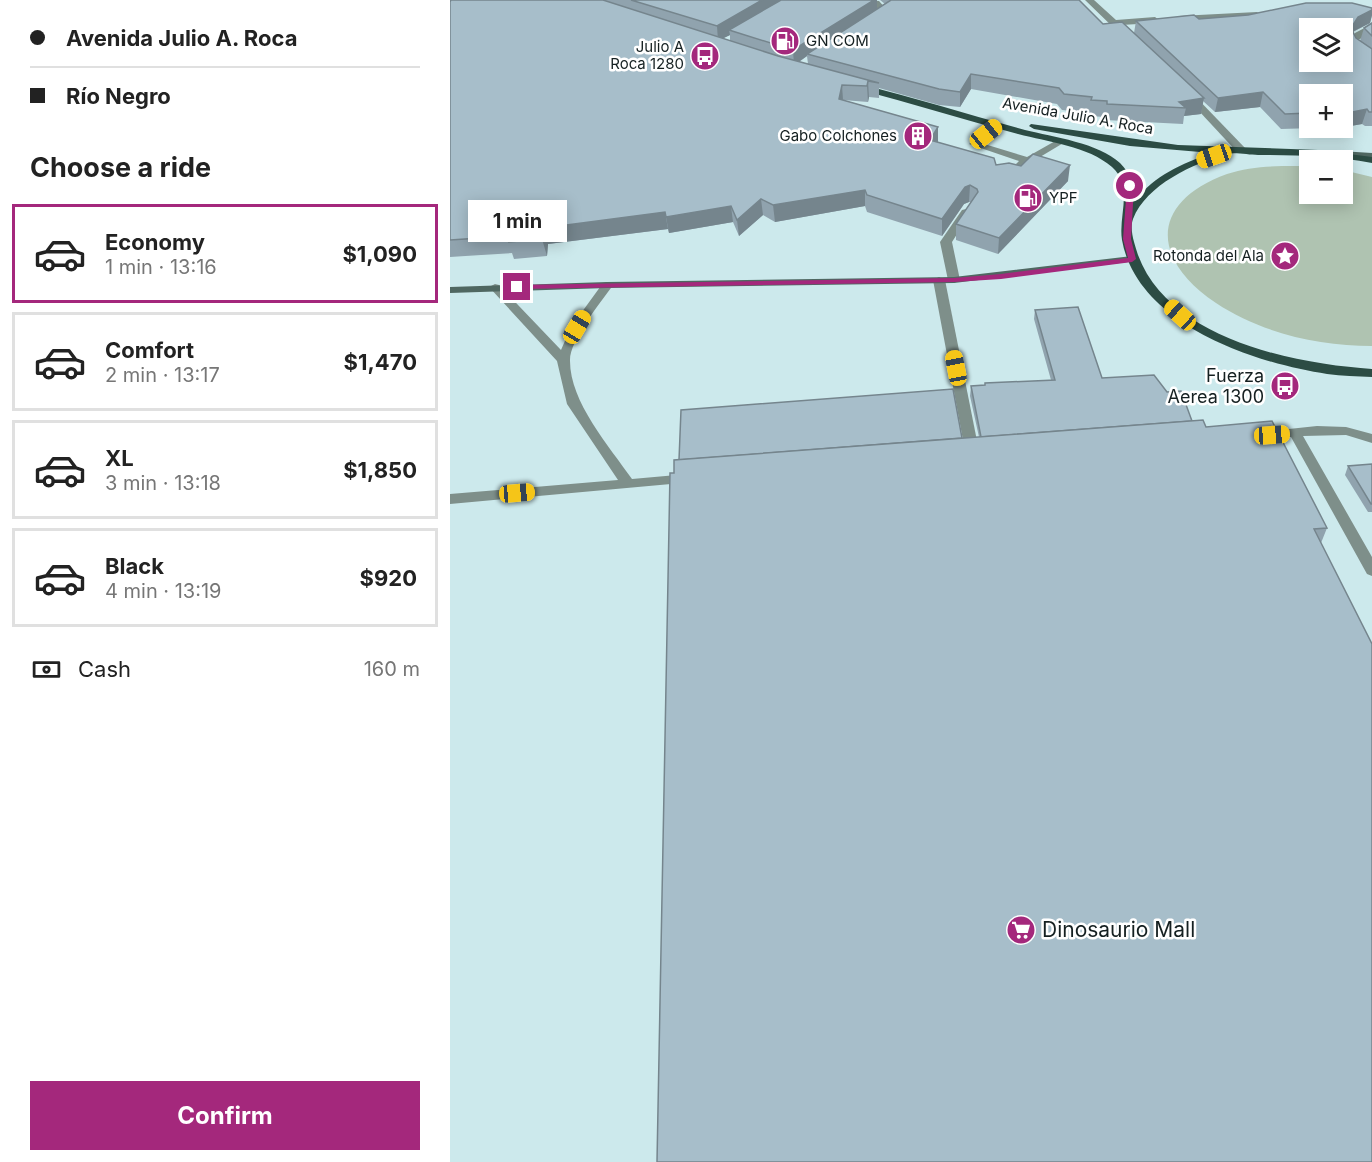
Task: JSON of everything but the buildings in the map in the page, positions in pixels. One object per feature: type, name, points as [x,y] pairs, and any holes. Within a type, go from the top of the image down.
[{"type":"main road","name":"Avenida Julio A. Roca","points":[[850,84],[1060,142],[1102,157],[1121,171],[1130,186],[1127,239],[1132,259],[1150,287],[1180,315],[1221,339],[1272,358],[1327,370],[1372,373]]},
{"type":"main road","name":"Avenida Julio A. Roca","points":[[926,104],[1124,142],[1227,152],[1340,154],[1372,158]]},
{"type":"main road","name":"Avenida Julio A. Roca","points":[[1128,220],[1142,195],[1167,175],[1227,152]]},
{"type":"main road","points":[[450,290],[495,287],[954,280],[1132,259]]},
{"type":"street","points":[[866,0],[876,3],[886,13],[866,26]]},
{"type":"street","points":[[1089,0],[1130,39]]},
{"type":"street","points":[[1172,20],[1266,14]]},
{"type":"street","points":[[1113,23],[1160,20]]},
{"type":"street","points":[[1372,27],[1358,35],[1353,41],[1356,48],[1372,61]]},
{"type":"street","points":[[1182,88],[1208,112],[1242,151]]},
{"type":"street","points":[[997,125],[974,144],[1027,160]]},
{"type":"street","points":[[1009,171],[1060,142]]},
{"type":"street","points":[[954,280],[946,242],[970,207]]},
{"type":"street","points":[[939,280],[979,456],[954,458]]},
{"type":"street","points":[[563,360],[577,327],[607,285]]},
{"type":"street","points":[[495,287],[563,360],[573,404],[628,484]]},
{"type":"street","points":[[1247,437],[1339,430],[1362,433],[1372,439]]},
{"type":"street","points":[[1295,433],[1372,570]]},
{"type":"street","points":[[450,499],[698,478]]},
{"type":"green space","points":[[1299,166],[1299,204],[1353,204],[1353,172],[1372,177],[1372,346],[1332,344],[1271,330],[1216,303],[1194,286],[1179,268],[1170,250],[1168,232],[1172,216],[1184,200],[1202,186],[1227,174],[1268,167]]},
{"type":"place","name":"GN COM","points":[[785,41]]},
{"type":"place","name":"Julio A Roca 1280","points":[[705,56]]},
{"type":"place","name":"Gabo Colchones","points":[[918,136]]},
{"type":"place","name":"YPF","points":[[1028,198]]},
{"type":"place","name":"Rotonda del Ala","points":[[1285,256]]},
{"type":"place","name":"Fuerza Aerea 1300","points":[[1285,386]]},
{"type":"place","name":"Dinosaurio Mall","points":[[1021,930]]},
{"type":"route","points":[[517,287],[954,280],[1132,259],[1127,239],[1130,186]]}]
